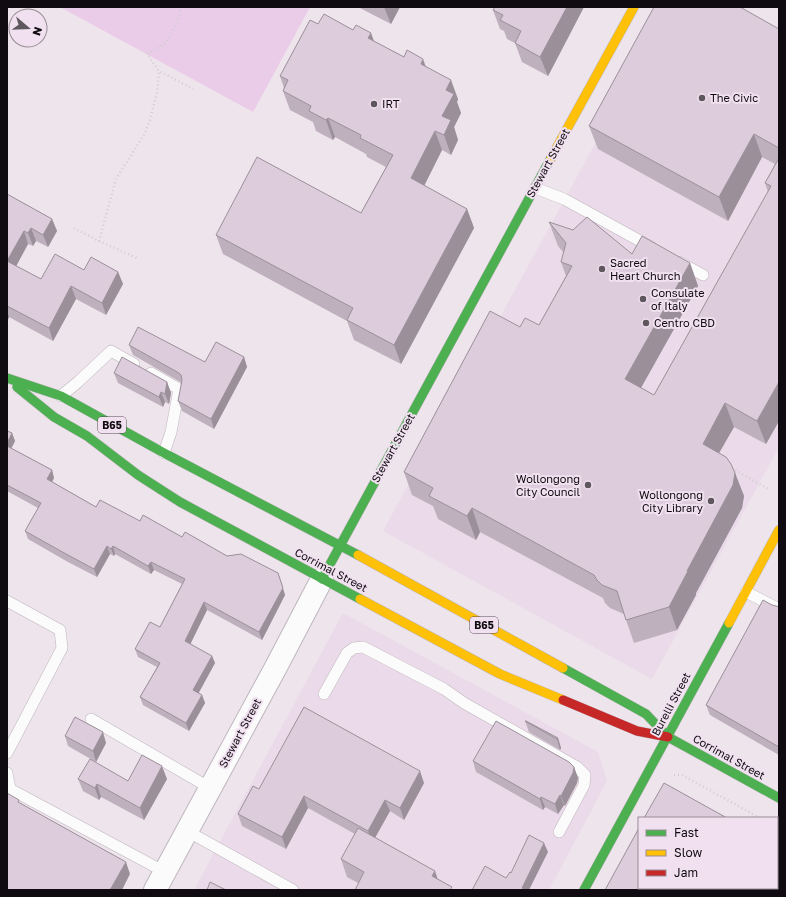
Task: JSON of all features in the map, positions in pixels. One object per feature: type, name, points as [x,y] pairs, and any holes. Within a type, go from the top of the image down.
[{"type":"main road","name":"Stewart Street","points":[[322,579],[634,7]]},
{"type":"main road","name":"Corrimal Street","points":[[7,378],[54,416],[87,436],[156,488],[180,502],[500,674],[637,731],[668,737]]},
{"type":"main road","name":"Corrimal Street","points":[[7,378],[61,396],[164,453],[340,546],[646,714],[668,737],[779,798]]},
{"type":"main road","name":"Burelli Street","points":[[584,890],[779,530]]},
{"type":"street","name":"Stewart Street","points":[[160,881],[322,579]]},
{"type":"lane","points":[[534,188],[564,199],[703,275]]},
{"type":"lane","points":[[61,396],[111,352],[179,389],[171,432],[164,453]]},
{"type":"lane","points":[[746,592],[779,609]]},
{"type":"lane","points":[[7,601],[60,630],[62,648],[7,752]]},
{"type":"lane","points":[[324,694],[347,653],[354,648],[364,647],[444,689],[464,703],[578,767],[584,775],[584,785],[559,832]]},
{"type":"lane","points":[[91,719],[210,788]]},
{"type":"lane","points":[[7,773],[10,789],[160,881]]},
{"type":"lane","points":[[187,830],[293,890]]},
{"type":"path","points":[[182,7],[178,20],[166,43],[147,54],[159,70],[193,89]]},
{"type":"path","points":[[99,241],[116,179],[145,132],[150,120],[159,70]]},
{"type":"path","points":[[74,228],[137,258]]},
{"type":"path","points":[[730,468],[768,489]]},
{"type":"path","points":[[674,775],[682,775],[758,817]]},
{"type":"shaded area","points":[[60,7],[310,7],[253,112]]},
{"type":"shaded area","points":[[670,7],[779,46],[779,447],[652,679],[383,531]]},
{"type":"shaded area","points":[[343,613],[598,752],[607,781],[549,890],[194,890]]},
{"type":"building","points":[[495,7],[567,7],[540,57],[515,43],[521,31],[500,20],[503,15],[493,10]]},
{"type":"building","name":"The Civic","points":[[654,7],[740,7],[779,29],[779,148],[754,134],[719,197],[589,126]]},
{"type":"building","points":[[324,14],[353,30],[356,25],[371,33],[368,38],[404,57],[407,50],[423,59],[421,64],[451,80],[446,90],[454,94],[442,116],[451,120],[444,135],[435,131],[411,178],[467,209],[394,345],[347,320],[353,308],[216,235],[257,157],[361,213],[393,155],[360,138],[361,135],[328,118],[326,120],[309,111],[311,106],[283,91],[288,80],[280,76],[310,20],[318,24]]},
{"type":"building","points":[[779,158],[779,382],[757,421],[725,403],[703,444],[726,457],[735,473],[733,485],[669,607],[626,620],[617,591],[602,585],[594,575],[472,508],[467,516],[429,496],[433,488],[404,472],[490,311],[520,327],[525,318],[539,325],[572,266],[561,262],[566,243],[549,222],[573,230],[587,217],[632,254],[642,236],[690,263],[625,379],[654,395],[771,186],[765,183]]},
{"type":"building","points":[[7,194],[52,219],[43,235],[31,228],[28,233],[24,231],[7,261]]},
{"type":"building","points":[[55,254],[84,270],[91,257],[118,272],[102,303],[71,286],[49,328],[7,306],[7,261],[41,279]]},
{"type":"building","points":[[138,327],[205,362],[216,342],[244,357],[211,419],[178,401],[182,380],[179,373],[129,345]]},
{"type":"building","points":[[122,357],[167,382],[165,394],[161,392],[159,397],[114,373]]},
{"type":"building","points":[[7,431],[12,433],[7,443]]},
{"type":"building","points":[[7,446],[52,470],[47,479],[96,507],[100,500],[140,521],[143,515],[182,537],[185,532],[227,556],[241,554],[278,573],[283,588],[259,632],[204,602],[185,641],[212,656],[193,690],[202,695],[186,723],[140,697],[160,663],[135,649],[150,622],[160,627],[185,579],[151,562],[148,566],[113,546],[111,549],[107,546],[94,569],[25,531],[41,503],[7,485]]},
{"type":"building","points":[[763,600],[779,607],[779,747],[706,705]]},
{"type":"building","points":[[304,707],[420,771],[400,808],[385,800],[368,831],[304,796],[282,837],[238,814],[253,786],[259,789]]},
{"type":"building","points":[[75,717],[103,732],[93,751],[65,736]]},
{"type":"building","points":[[496,721],[569,762],[574,767],[573,773],[555,804],[541,797],[540,799],[473,761]]},
{"type":"building","points":[[526,721],[558,738],[557,739]]},
{"type":"building","points":[[142,755],[162,766],[140,808],[97,784],[95,788],[78,779],[90,759],[128,781]]},
{"type":"building","points":[[664,783],[725,817],[645,817]]},
{"type":"building","points":[[7,793],[19,800],[18,802],[126,862],[110,890],[7,890]]},
{"type":"building","points":[[358,828],[435,871],[432,876],[452,887],[450,890],[355,890],[364,872],[341,859]]},
{"type":"building","points":[[638,830],[638,889],[778,889],[779,847],[779,890],[605,890]]},
{"type":"building","points":[[529,835],[544,843],[522,888],[524,889],[523,890],[472,890],[485,866],[506,878],[510,872],[511,873]]},
{"type":"building","points":[[210,882],[226,890],[207,890]]},
{"type":"traffic: fast","points":[[322,579],[551,158]]},
{"type":"traffic: fast","points":[[7,378],[61,396],[164,453],[358,555]]},
{"type":"traffic: fast","points":[[17,387],[54,417],[87,436],[138,475],[180,502],[360,599]]},
{"type":"traffic: fast","points":[[584,890],[729,623]]},
{"type":"traffic: fast","points":[[563,668],[646,714],[668,737],[779,798]]},
{"type":"traffic: slow","points":[[551,158],[634,7]]},
{"type":"traffic: slow","points":[[729,623],[779,530]]},
{"type":"traffic: slow","points":[[358,555],[563,668]]},
{"type":"traffic: slow","points":[[360,599],[500,674],[563,700]]},
{"type":"traffic: jam","points":[[563,700],[637,731],[668,737]]},
{"type":"place","name":"The Civic","points":[[702,98]]},
{"type":"place","name":"IRT","points":[[374,104]]},
{"type":"place","name":"Sacred Heart Church","points":[[602,269]]},
{"type":"place","name":"Consulate of Italy","points":[[643,299]]},
{"type":"place","name":"Centro CBD","points":[[646,323]]},
{"type":"place","name":"Wollongong City Council","points":[[588,485]]},
{"type":"place","name":"Wollongong City Library","points":[[711,501]]}]
